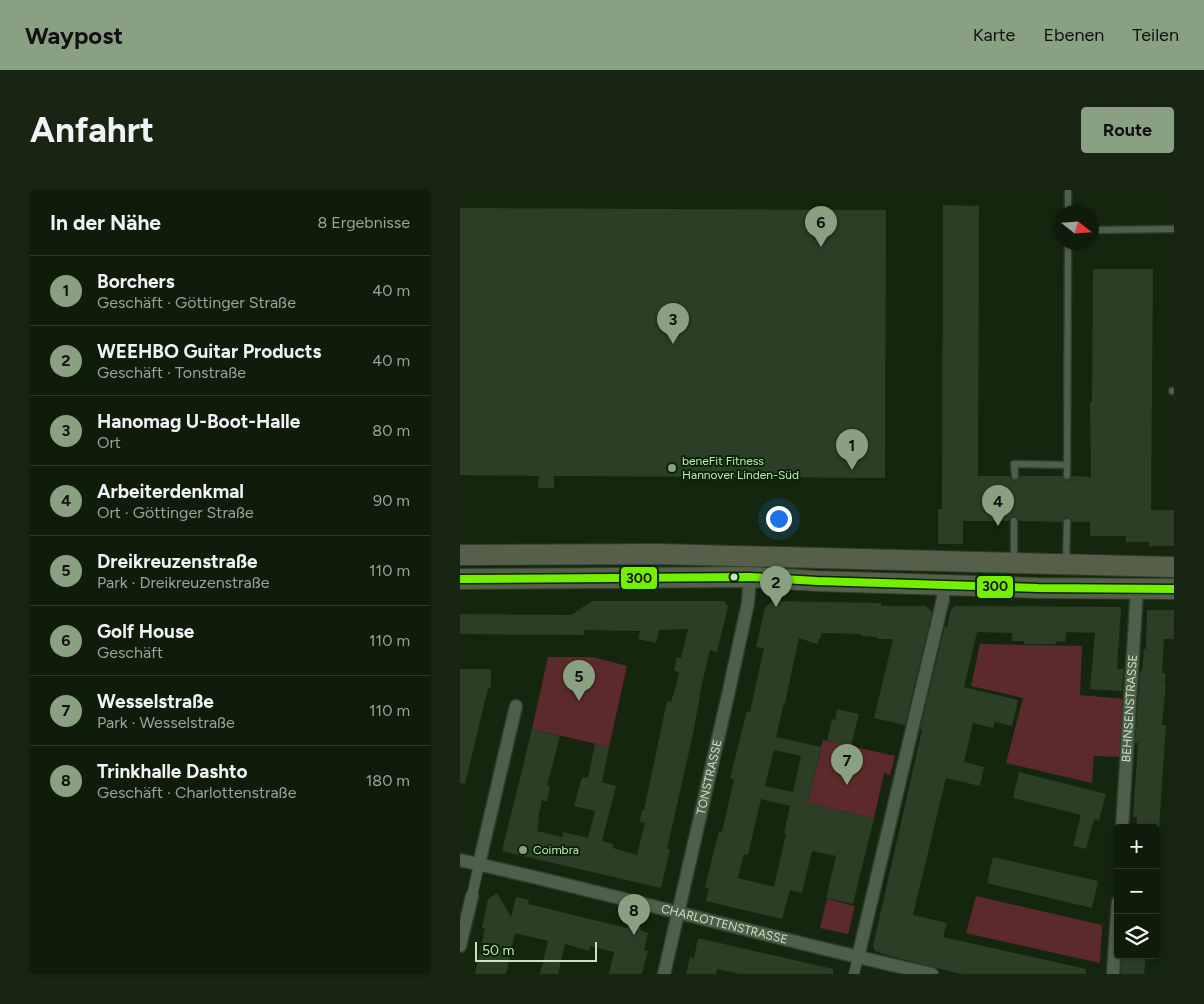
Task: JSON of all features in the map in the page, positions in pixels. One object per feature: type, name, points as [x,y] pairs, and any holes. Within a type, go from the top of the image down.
[{"type":"main road","points":[[460,555],[658,554],[1174,567]]},
{"type":"main road","points":[[460,579],[750,577],[1038,588],[1174,589]]},
{"type":"street","name":"TONSTRASSE","points":[[664,974],[728,696],[748,603],[750,577]]},
{"type":"street","points":[[854,974],[943,599],[943,584]]},
{"type":"street","name":"BEHNSENSTRASSE","points":[[1122,824],[1137,589]]},
{"type":"street","points":[[460,946],[516,706]]},
{"type":"street","name":"CHARLOTTENSTRASSE","points":[[460,860],[678,911],[932,974]]},
{"type":"street","points":[[1113,974],[1117,914]]},
{"type":"lane","points":[[1068,190],[1068,205]]},
{"type":"lane","points":[[1099,230],[1174,228]]},
{"type":"lane","points":[[1067,476],[1068,250]]},
{"type":"lane","points":[[1014,476],[1014,464],[1067,465]]},
{"type":"lane","points":[[1014,522],[1014,564]]},
{"type":"lane","points":[[1066,565],[1067,522]]},
{"type":"shaded area","points":[[980,644],[1082,646],[1080,695],[1124,699],[1121,757],[1094,756],[1092,783],[1006,763],[1023,698],[971,686]]},
{"type":"shaded area","points":[[548,657],[593,657],[627,666],[609,747],[532,729]]},
{"type":"shaded area","points":[[823,740],[895,756],[890,775],[884,773],[874,818],[808,803]]},
{"type":"shaded area","points":[[976,896],[1102,925],[1100,963],[966,933]]},
{"type":"shaded area","points":[[827,899],[855,906],[848,934],[820,928]]},
{"type":"building","points":[[943,205],[979,206],[978,476],[1010,476],[1015,481],[1020,476],[1062,476],[1066,481],[1070,480],[1072,476],[1091,477],[1090,402],[1092,402],[1093,269],[1153,269],[1151,510],[1174,510],[1174,546],[1149,546],[1149,542],[1126,542],[1126,536],[1090,536],[1090,522],[1072,522],[1068,517],[1064,518],[1062,522],[1019,521],[1014,516],[1009,521],[963,521],[963,544],[938,544],[938,509],[942,509]]},
{"type":"building","points":[[460,208],[886,210],[885,478],[554,476],[554,488],[538,488],[539,476],[460,475]]},
{"type":"building","points":[[592,601],[724,601],[728,607],[717,652],[710,650],[667,849],[670,849],[661,888],[502,851],[532,729],[560,736],[547,786],[550,787],[547,802],[542,800],[537,831],[562,837],[563,832],[588,838],[595,811],[574,806],[582,777],[588,778],[595,744],[609,747],[602,782],[616,786],[602,841],[613,844],[613,848],[637,855],[645,823],[640,822],[642,809],[644,810],[667,701],[671,702],[676,686],[679,672],[674,671],[677,657],[681,658],[688,629],[659,630],[656,643],[638,639],[640,631],[584,630],[584,635],[460,634],[460,614],[571,615]]},
{"type":"building","points":[[772,601],[881,603],[881,606],[926,606],[932,612],[905,725],[874,718],[893,639],[877,639],[877,637],[861,636],[861,634],[822,633],[817,644],[799,638],[776,737],[821,747],[808,803],[874,818],[853,904],[826,898],[836,856],[812,851],[802,893],[790,890],[782,919],[706,901],[709,889],[705,887],[719,831],[722,832],[734,779],[730,778],[747,711],[750,712],[764,648],[756,647],[765,608]],"holes":[[[774,750],[801,756],[793,792],[765,786]],[[761,799],[790,806],[784,833],[786,834],[774,887],[738,878],[744,854],[748,855]]]},
{"type":"building","points":[[955,606],[1121,607],[1117,669],[1124,669],[1122,691],[1090,689],[1095,633],[1066,632],[1065,642],[1057,641],[1056,644],[1024,644],[1024,641],[1012,641],[1012,633],[977,632],[964,687],[1018,700],[1012,726],[995,722],[993,728],[973,723],[964,762],[984,767],[980,786],[946,778],[913,915],[947,923],[943,937],[1086,969],[1086,974],[961,974],[890,956],[875,951],[873,946],[922,730],[920,729],[945,625],[947,628],[951,609]]},
{"type":"building","points":[[1147,610],[1174,610],[1174,639],[1164,639],[1162,673],[1165,673],[1166,684],[1162,725],[1166,725],[1159,828],[1159,824],[1136,824],[1137,817],[1133,817],[1138,743],[1135,743],[1140,671],[1142,672],[1144,649],[1146,649]]},
{"type":"building","points":[[460,669],[491,669],[491,687],[488,688],[465,784],[460,783]]},
{"type":"building","points":[[837,709],[859,714],[851,746],[827,741],[832,719],[835,720]]},
{"type":"building","points":[[1019,772],[1106,794],[1099,820],[1094,819],[1086,849],[1073,846],[1081,815],[1013,798]]},
{"type":"building","points":[[993,857],[1098,881],[1092,908],[987,883]]},
{"type":"building","points":[[497,893],[511,917],[516,897],[529,900],[528,904],[627,928],[628,924],[641,927],[640,930],[648,933],[644,950],[648,951],[642,974],[609,974],[614,952],[590,946],[589,951],[565,944],[558,974],[540,974],[548,941],[515,933],[506,974],[475,974],[485,928],[482,928],[488,899]]},
{"type":"building","points":[[698,938],[833,969],[833,974],[740,974],[717,969],[716,974],[686,974],[690,957],[694,958]]},
{"type":"building","points":[[1122,959],[1146,959],[1144,974],[1121,974]]},
{"type":"transit line","name":"300","points":[[460,579],[750,577],[1038,588],[1174,589]]},
{"type":"place","name":"Golf House","points":[[821,247]]},
{"type":"place","name":"Hanomag U-Boot-Halle","points":[[673,344]]},
{"type":"place","name":"beneFit Fitness Hannover Linden-Süd","points":[[672,468]]},
{"type":"place","name":"Borchers","points":[[852,470]]},
{"type":"place","name":"Arbeiterdenkmal","points":[[998,526]]},
{"type":"place","name":"WEEHBO Guitar Products","points":[[776,607]]},
{"type":"place","name":"Dreikreuzenstraße","points":[[579,701]]},
{"type":"place","name":"Wesselstraße","points":[[847,785]]},
{"type":"place","name":"Coimbra","points":[[523,850]]},
{"type":"place","name":"Trinkhalle Dashto","points":[[634,935]]}]
